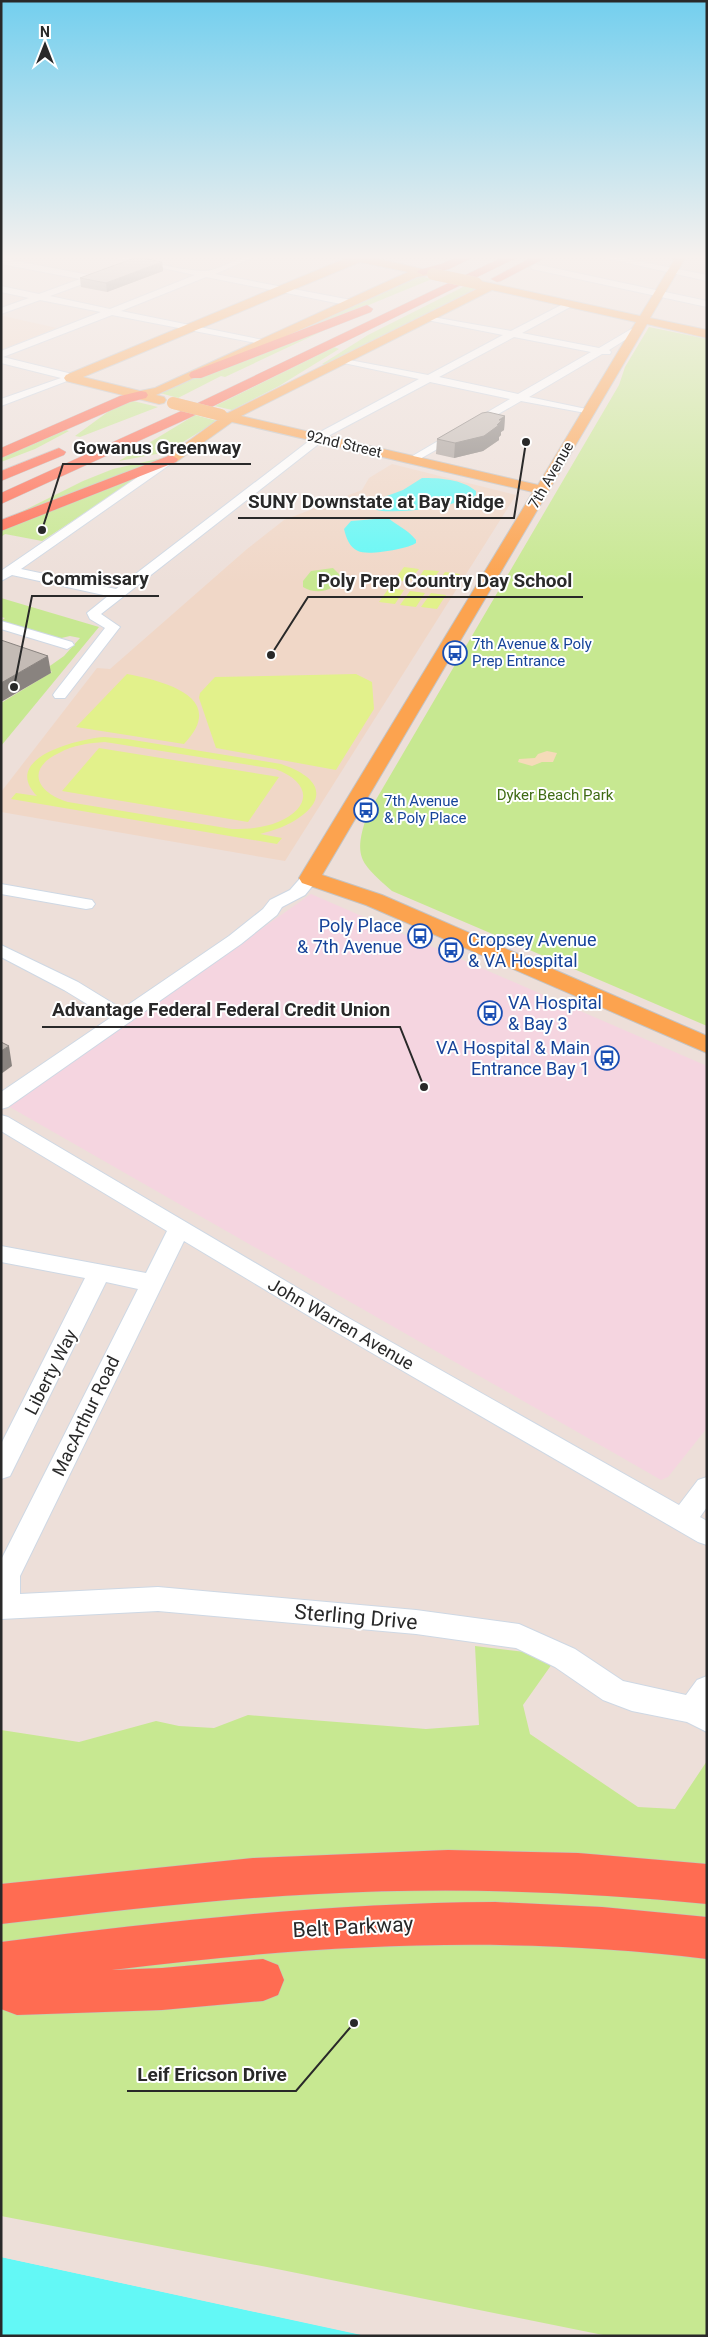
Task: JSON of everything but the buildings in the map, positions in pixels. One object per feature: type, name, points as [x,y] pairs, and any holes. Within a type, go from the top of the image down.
[{"type":"highway","points":[[196,374],[217,366]]},
{"type":"highway","points":[[1,489],[261,366]]},
{"type":"highway","points":[[1,494],[236,384],[270,366]]},
{"type":"highway","points":[[1,499],[285,366]]},
{"type":"highway","points":[[296,382],[299,377],[316,366]]},
{"type":"highway","points":[[1,454],[125,399],[147,397]]},
{"type":"highway","points":[[1,466],[59,442],[104,409]]},
{"type":"highway","points":[[144,418],[164,413]]},
{"type":"highway","points":[[1,510],[84,472],[184,415]]},
{"type":"highway","points":[[114,465],[187,447]]},
{"type":"highway","points":[[1,477],[68,448]]},
{"type":"highway","points":[[1,526],[172,459]]},
{"type":"highway","points":[[44,491],[98,471]]},
{"type":"highway","points":[[1,1904],[191,1883],[342,1873],[517,1870],[634,1875],[707,1884]]},
{"type":"highway","name":"Belt Parkway","points":[[1,1963],[282,1930],[434,1923],[513,1923],[591,1927],[707,1938]]},
{"type":"highway","points":[[1,1988],[17,1994],[162,1989],[263,1980]]},
{"type":"main road","points":[[70,378],[98,366]]},
{"type":"main road","points":[[147,397],[213,366]]},
{"type":"main road","points":[[172,459],[226,416],[330,366]]},
{"type":"main road","name":"7th Avenue","points":[[310,878],[614,366]]},
{"type":"main road","name":"92nd Street","points":[[70,378],[542,490]]},
{"type":"main road","points":[[310,878],[374,900],[707,1045]]},
{"type":"street","name":"92nd Street","points":[[26,366],[70,378]]},
{"type":"street","points":[[372,366],[587,412]]},
{"type":"street","points":[[60,695],[113,627],[95,616],[94,613],[326,433],[451,366]]},
{"type":"street","points":[[412,460],[574,366]]},
{"type":"street","points":[[1,403],[70,378]]},
{"type":"street","points":[[6,574],[172,459]]},
{"type":"street","points":[[6,574],[120,594]]},
{"type":"street","points":[[3,626],[67,645]]},
{"type":"street","name":"7th Avenue","points":[[1,1102],[235,940],[271,910],[284,908],[291,902],[292,896],[303,888],[310,878]]},
{"type":"street","points":[[1,889],[86,904]]},
{"type":"street","points":[[1,950],[70,986],[122,1017]]},
{"type":"street","name":"John Warren Avenue","points":[[1,1122],[180,1230],[707,1534]]},
{"type":"street","name":"MacArthur Road","points":[[4,1607],[6,1566],[180,1230]]},
{"type":"street","points":[[1,1254],[152,1284]]},
{"type":"street","name":"Liberty Way","points":[[1,1469],[100,1274]]},
{"type":"street","points":[[683,1520],[707,1487]]},
{"type":"street","name":"Sterling Drive","points":[[4,1607],[158,1599],[416,1622],[519,1636],[565,1658],[613,1690],[632,1698],[702,1706]]},
{"type":"shaded area","points":[[392,464],[516,495],[285,861],[1,812],[1,792],[97,668],[110,669],[247,549],[284,520],[362,490],[369,478]]},
{"type":"shaded area","points":[[311,894],[707,1066],[707,1428],[668,1477],[661,1480],[8,1106]]},
{"type":"green space","points":[[223,366],[248,366],[225,377],[221,376],[178,398],[160,393]]},
{"type":"green space","points":[[296,366],[311,366],[279,386],[232,410],[215,406]]},
{"type":"green space","name":"Dyker Beach Park","points":[[707,366],[707,1026],[392,891],[366,866],[360,850],[360,841],[367,815],[619,385],[625,367]]},
{"type":"green space","points":[[129,400],[158,407],[80,437],[75,436],[109,411]]},
{"type":"green space","points":[[195,415],[217,421],[167,452],[119,461]]},
{"type":"green space","points":[[66,430],[69,431],[35,449],[1,462],[1,458]]},
{"type":"green space","points":[[171,456],[1,522],[83,481],[113,469]]},
{"type":"green space","points":[[143,475],[42,541],[5,534],[1,537],[1,530]]},
{"type":"green space","points":[[404,567],[419,569],[409,582],[394,580]]},
{"type":"green space","points":[[333,568],[340,575],[338,581],[331,588],[314,591],[303,587],[303,581],[311,571]]},
{"type":"green space","points":[[424,570],[439,571],[430,585],[415,583]]},
{"type":"green space","points":[[445,572],[460,574],[451,587],[436,585]]},
{"type":"green space","points":[[389,588],[404,590],[395,604],[379,602]]},
{"type":"green space","points":[[410,591],[425,593],[416,607],[400,605]]},
{"type":"green space","points":[[431,593],[446,595],[437,609],[421,607]]},
{"type":"green space","points":[[1,598],[99,627],[1,746],[1,703],[52,672],[47,668],[64,656],[80,638],[70,636],[57,639],[1,621],[5,618],[1,617]]},
{"type":"green space","points":[[127,674],[173,687],[186,694],[195,703],[199,714],[196,728],[184,744],[76,727]]},
{"type":"green space","points":[[356,674],[372,682],[374,709],[336,770],[216,748],[199,698],[200,693],[215,677]]},
{"type":"green space","points":[[104,737],[127,739],[281,764],[302,773],[313,783],[316,794],[313,804],[305,814],[277,829],[260,834],[282,838],[277,844],[11,799],[16,793],[37,796],[28,783],[28,771],[35,761],[47,753],[62,747]],"holes":[[[105,742],[275,769],[287,774],[301,787],[303,794],[302,802],[298,809],[290,816],[278,822],[255,828],[238,829],[68,802],[49,793],[39,780],[39,773],[48,759],[70,748]]]},
{"type":"green space","points":[[99,748],[279,777],[248,822],[62,791]]},
{"type":"green space","points":[[475,1646],[534,1653],[552,1664],[523,1705],[530,1734],[638,1807],[675,1809],[707,1761],[707,2336],[608,2336],[267,2267],[1,2216],[1,1730],[79,1742],[156,1721],[179,1726],[214,1728],[248,1715],[426,1729],[479,1725]]},
{"type":"sand","points":[[547,751],[557,753],[553,762],[542,762],[532,766],[518,762],[519,759],[535,758],[538,754]]},
{"type":"water","points":[[422,478],[443,479],[464,484],[476,491],[476,495],[439,507],[405,511],[376,510],[368,507],[368,503],[403,490]]},
{"type":"water","points":[[388,518],[409,533],[416,540],[416,543],[397,549],[370,553],[358,551],[350,544],[344,529],[351,521]]},
{"type":"water","points":[[1,2257],[366,2336],[1,2336]]},
{"type":"pier","points":[[1,2255],[366,2333],[368,2336],[1,2257]]},
{"type":"place","name":"SUNY Downstate at Bay Ridge","points":[[526,442]]},
{"type":"place","name":"Gowanus Greenway","points":[[42,530]]},
{"type":"place","name":"7th Avenue & Poly Prep Entrance","points":[[455,653]]},
{"type":"place","name":"Poly Prep Country Day School","points":[[271,655]]},
{"type":"place","name":"Commissary","points":[[14,687]]},
{"type":"place","name":"7th Avenue & Poly Place","points":[[366,810]]},
{"type":"place","name":"Poly Place & 7th Avenue","points":[[420,936]]},
{"type":"place","name":"Cropsey Avenue & VA Hospital","points":[[451,950]]},
{"type":"place","name":"VA Hospital & Bay 3","points":[[490,1013]]},
{"type":"place","name":"VA Hospital & Main Entrance Bay 1","points":[[607,1058]]},
{"type":"place","name":"Advantage Federal Federal Credit Union","points":[[424,1087]]},
{"type":"place","name":"Leif Ericson Drive","points":[[354,2023]]}]
